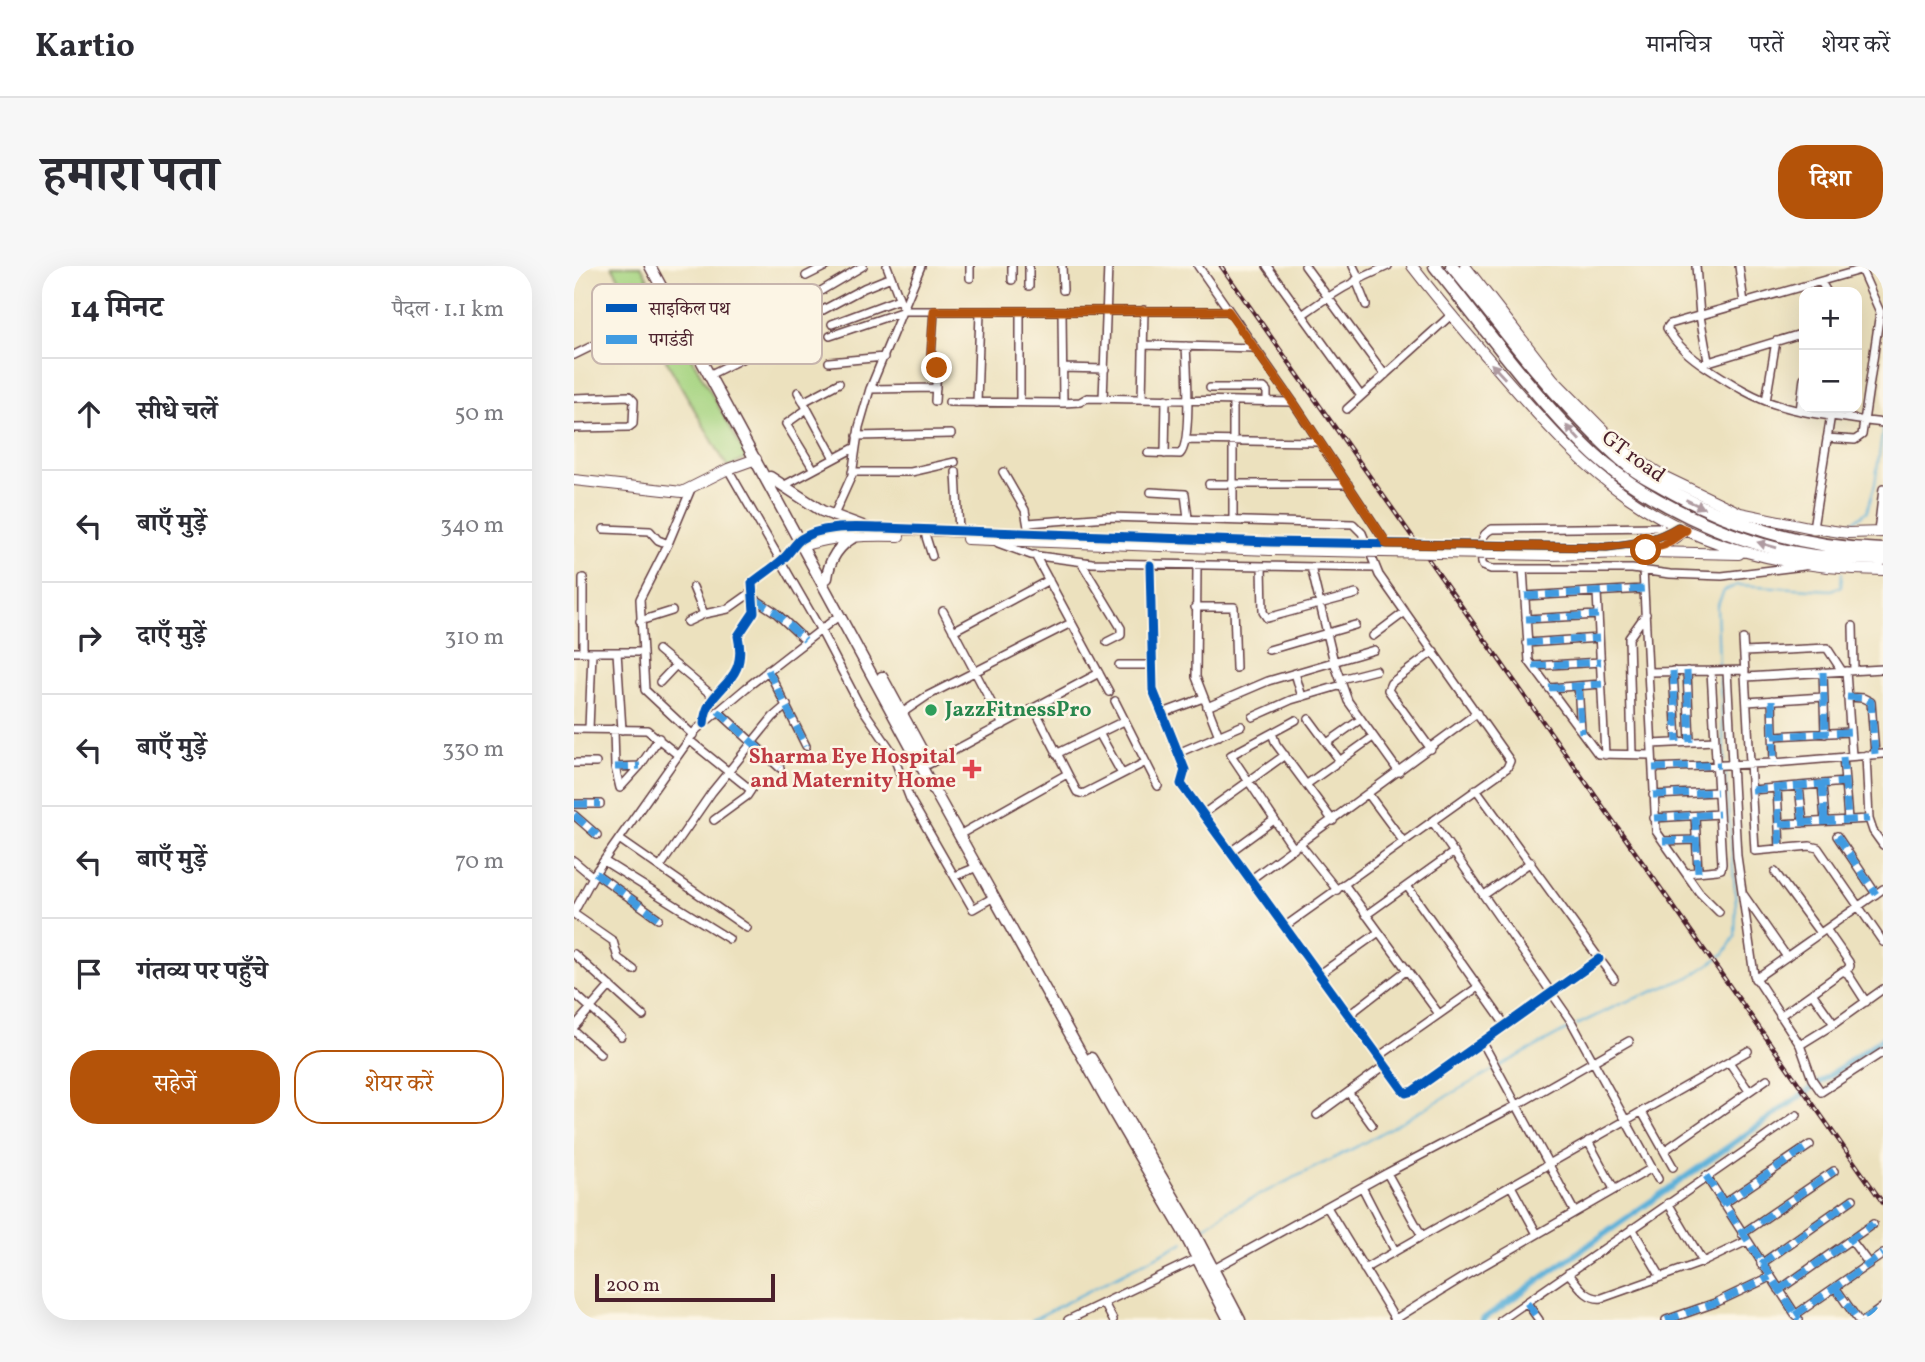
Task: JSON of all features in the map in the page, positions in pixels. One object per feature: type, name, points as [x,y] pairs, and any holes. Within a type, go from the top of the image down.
[{"type":"highway","name":"GT road","points":[[1434,266],[1543,400],[1587,448],[1623,478],[1699,520],[1757,542],[1809,555],[1883,559]]},
{"type":"highway","name":"GT road","points":[[1463,268],[1555,393],[1633,469],[1711,512],[1765,531],[1852,549],[1883,550]]},
{"type":"main road","points":[[649,266],[659,284]]},
{"type":"main road","points":[[703,364],[840,615],[1187,1230],[1209,1272],[1229,1320]]},
{"type":"main road","points":[[758,463],[770,477],[833,516],[868,528]]},
{"type":"main road","points":[[770,477],[801,543],[827,578],[902,713],[977,867],[1114,1113],[1187,1230]]},
{"type":"main road","points":[[827,578],[828,568],[840,547],[856,536]]},
{"type":"main road","points":[[1209,1272],[1240,1320]]},
{"type":"street","points":[[806,276],[825,266]]},
{"type":"street","points":[[822,290],[863,266]]},
{"type":"street","points":[[887,266],[904,311]]},
{"type":"street","points":[[833,516],[852,472],[857,436],[870,389],[921,266]]},
{"type":"street","points":[[970,266],[970,278]]},
{"type":"street","points":[[1012,266],[1012,280]]},
{"type":"street","points":[[1029,266],[1029,286]]},
{"type":"street","points":[[1062,266],[1063,290]]},
{"type":"street","points":[[1103,399],[1108,266]]},
{"type":"street","points":[[1198,266],[1293,402],[1387,544]]},
{"type":"street","points":[[1267,266],[1361,396]]},
{"type":"street","points":[[1305,266],[1385,375]]},
{"type":"street","points":[[1353,266],[1366,305]]},
{"type":"street","points":[[1302,315],[1357,279],[1388,266]]},
{"type":"street","points":[[1412,266],[1450,316],[1545,423],[1591,467],[1624,495],[1647,510],[1682,528],[1750,553],[1808,566],[1883,570]]},
{"type":"street","points":[[1696,266],[1705,363]]},
{"type":"street","points":[[1739,266],[1744,303]]},
{"type":"street","points":[[1463,268],[1553,379],[1623,450],[1665,477],[1740,513],[1848,533],[1880,532],[1883,489]]},
{"type":"street","points":[[1799,411],[1766,401],[1705,363],[1679,345],[1667,328],[1671,324],[1821,282],[1860,268],[1880,312],[1862,435],[1858,439],[1827,438]]},
{"type":"street","points":[[823,310],[891,277]]},
{"type":"street","points":[[1821,282],[1824,287]]},
{"type":"street","points":[[1432,291],[1441,285]]},
{"type":"street","points":[[832,324],[900,299]]},
{"type":"street","points":[[1142,399],[1144,310]]},
{"type":"street","points":[[830,336],[904,311],[1228,311]]},
{"type":"street","points":[[934,311],[931,357],[937,368],[935,401]]},
{"type":"street","points":[[977,403],[980,312]]},
{"type":"street","points":[[1020,312],[1020,402]]},
{"type":"street","points":[[1062,312],[1063,403]]},
{"type":"street","points":[[1347,409],[1450,316]]},
{"type":"street","points":[[1705,363],[1799,334]]},
{"type":"street","points":[[1766,401],[1776,341]]},
{"type":"street","points":[[1144,345],[1255,348]]},
{"type":"street","points":[[574,355],[592,346]]},
{"type":"street","points":[[1147,453],[1184,452],[1188,400],[1186,346]]},
{"type":"street","points":[[829,362],[884,357]]},
{"type":"street","points":[[709,375],[731,364]]},
{"type":"street","points":[[1063,368],[1105,369]]},
{"type":"street","points":[[813,468],[786,424],[805,405],[839,383]]},
{"type":"street","points":[[870,389],[936,388]]},
{"type":"street","points":[[1210,388],[1264,388],[1267,391],[1267,402]]},
{"type":"street","points":[[798,392],[834,458]]},
{"type":"street","points":[[574,398],[625,396],[632,397],[634,401],[633,424],[629,427],[574,429]]},
{"type":"street","points":[[949,402],[1063,403],[1080,402],[1087,398],[1293,402]]},
{"type":"street","points":[[1165,454],[1166,399]]},
{"type":"street","points":[[1233,402],[1233,520]]},
{"type":"street","points":[[1814,528],[1832,413]]},
{"type":"street","points":[[1839,413],[1883,422]]},
{"type":"street","points":[[857,436],[951,434]]},
{"type":"street","points":[[1186,440],[1319,442]]},
{"type":"street","points":[[783,486],[856,447]]},
{"type":"street","points":[[852,472],[911,472],[955,462]]},
{"type":"street","points":[[574,480],[682,492],[728,469],[758,463]]},
{"type":"street","points":[[728,469],[859,702],[897,759],[906,792],[973,909],[994,897]]},
{"type":"street","points":[[956,472],[959,532]]},
{"type":"street","points":[[1003,472],[1023,505],[1029,529]]},
{"type":"street","points":[[1209,484],[1348,484]]},
{"type":"street","points":[[691,489],[668,544],[640,599],[641,652],[645,690],[691,738],[751,790],[747,796],[714,820]]},
{"type":"street","points":[[1151,492],[1185,494],[1188,518]]},
{"type":"street","points":[[1647,510],[1661,532]]},
{"type":"street","points":[[801,543],[881,532],[1029,529],[1108,517],[1353,524],[1362,533],[1376,568],[1405,612],[1510,761],[1507,768],[1284,927]]},
{"type":"street","points":[[704,724],[705,714],[714,698],[737,672],[740,645],[738,636],[753,616],[752,583],[801,543],[834,530],[868,528],[926,537],[990,540],[1750,553]]},
{"type":"street","points":[[1682,528],[1661,532],[1492,529],[1486,531],[1481,540],[1483,566],[1491,569],[1643,569],[1670,574],[1722,576],[1808,566]]},
{"type":"street","points":[[1631,553],[1664,545],[1682,528]]},
{"type":"street","points":[[604,529],[650,530],[657,540],[668,544]]},
{"type":"street","points":[[1029,529],[1271,546],[1387,544],[1550,551],[1640,543],[1661,532]]},
{"type":"street","points":[[926,537],[932,556]]},
{"type":"street","points":[[990,540],[1035,555],[1081,562],[1376,568]]},
{"type":"street","points":[[1035,555],[1110,692]]},
{"type":"street","points":[[1081,562],[1121,628],[1121,635],[1107,642]]},
{"type":"street","points":[[1150,565],[1153,690],[1185,770],[1181,784],[1406,1093],[1483,1043],[1599,959]]},
{"type":"street","points":[[1262,565],[1265,618],[1356,594]]},
{"type":"street","points":[[1196,566],[1196,677],[1219,736]]},
{"type":"street","points":[[1311,567],[1326,632],[1349,701],[1399,772]]},
{"type":"street","points":[[1522,569],[1527,643],[1533,666],[1595,751],[1605,755],[1652,755]]},
{"type":"street","points":[[1643,569],[1656,831],[1699,892],[1719,912]]},
{"type":"street","points":[[583,578],[589,729]]},
{"type":"street","points":[[953,631],[1049,580]]},
{"type":"street","points":[[693,587],[705,614]]},
{"type":"street","points":[[1525,596],[1644,589]]},
{"type":"street","points":[[1597,592],[1605,755]]},
{"type":"street","points":[[687,622],[705,614],[723,611],[754,596]]},
{"type":"street","points":[[754,596],[805,640]]},
{"type":"street","points":[[1195,607],[1234,607],[1236,668]]},
{"type":"street","points":[[574,611],[583,610]]},
{"type":"street","points":[[640,621],[672,611]]},
{"type":"street","points":[[943,611],[1003,724]]},
{"type":"street","points":[[1373,636],[1405,612]]},
{"type":"street","points":[[1632,754],[1628,645],[1631,633],[1646,614]]},
{"type":"street","points":[[634,970],[618,958],[613,941],[574,913],[594,875],[678,755],[704,724],[805,640],[840,615]]},
{"type":"street","points":[[1526,619],[1598,615]]},
{"type":"street","points":[[902,713],[927,696],[1071,623]]},
{"type":"street","points":[[1269,650],[1355,625]]},
{"type":"street","points":[[1852,756],[1847,670],[1853,626]]},
{"type":"street","points":[[1527,643],[1599,638]]},
{"type":"street","points":[[1743,639],[1755,851],[1810,846],[1818,848],[1883,942]]},
{"type":"street","points":[[1744,652],[1827,648],[1847,670]]},
{"type":"street","points":[[658,650],[714,698]]},
{"type":"street","points":[[1207,708],[1268,681],[1374,650]]},
{"type":"street","points":[[1431,749],[1388,690],[1391,683],[1434,651]]},
{"type":"street","points":[[574,652],[641,652]]},
{"type":"street","points":[[617,652],[618,729],[615,766],[618,786],[622,788],[659,738]]},
{"type":"street","points":[[1533,666],[1601,662]]},
{"type":"street","points":[[660,682],[676,665]]},
{"type":"street","points":[[1119,665],[1152,666]]},
{"type":"street","points":[[1649,672],[1745,673],[1883,669]]},
{"type":"street","points":[[768,670],[807,746]]},
{"type":"street","points":[[1253,717],[1376,670]]},
{"type":"street","points":[[1673,671],[1676,743]]},
{"type":"street","points":[[1687,671],[1690,742]]},
{"type":"street","points":[[1686,873],[1721,869],[1713,671]]},
{"type":"street","points":[[1726,671],[1730,765],[1741,891],[1755,979],[1800,1045],[1812,1079],[1821,1092],[1883,1052]]},
{"type":"street","points":[[1823,672],[1825,734]]},
{"type":"street","points":[[929,764],[1099,673]]},
{"type":"street","points":[[1295,673],[1302,697]]},
{"type":"street","points":[[1549,688],[1602,684]]},
{"type":"street","points":[[1578,686],[1582,733]]},
{"type":"street","points":[[1747,702],[1823,697]]},
{"type":"street","points":[[1847,697],[1867,698],[1871,702],[1875,754],[1869,819],[1873,831],[1882,843]]},
{"type":"street","points":[[1164,713],[1203,698]]},
{"type":"street","points":[[1772,700],[1774,763]]},
{"type":"street","points":[[1115,701],[1144,763],[1158,786]]},
{"type":"street","points":[[660,867],[730,771],[773,717],[787,705]]},
{"type":"street","points":[[1034,708],[1075,790],[1080,794],[1144,763]]},
{"type":"street","points":[[718,711],[780,768]]},
{"type":"street","points":[[1250,880],[1477,713]]},
{"type":"street","points":[[1309,719],[1340,761]]},
{"type":"street","points":[[1327,743],[1361,719]]},
{"type":"street","points":[[1296,720],[1231,755],[1274,820],[1336,890]]},
{"type":"street","points":[[1056,754],[1124,721]]},
{"type":"street","points":[[1178,753],[1241,726]]},
{"type":"street","points":[[574,729],[648,730],[678,755]]},
{"type":"street","points":[[1773,736],[1850,732]]},
{"type":"street","points":[[1099,733],[1122,774]]},
{"type":"street","points":[[1272,733],[1333,821]]},
{"type":"street","points":[[1307,784],[1373,737]]},
{"type":"street","points":[[1652,744],[1715,741]]},
{"type":"street","points":[[1653,768],[1774,763],[1875,754]]},
{"type":"street","points":[[1203,814],[1285,755]]},
{"type":"street","points":[[1843,757],[1848,820]]},
{"type":"street","points":[[574,763],[596,763]]},
{"type":"street","points":[[615,766],[640,766]]},
{"type":"street","points":[[962,833],[1067,774]]},
{"type":"street","points":[[1752,790],[1845,782]]},
{"type":"street","points":[[1822,784],[1825,821]]},
{"type":"street","points":[[1799,786],[1802,823]]},
{"type":"street","points":[[1777,788],[1780,849]]},
{"type":"street","points":[[1476,789],[1614,979]]},
{"type":"street","points":[[1653,795],[1717,792]]},
{"type":"street","points":[[1369,795],[1403,841]]},
{"type":"street","points":[[574,804],[600,804]]},
{"type":"street","points":[[1654,818],[1719,814]]},
{"type":"street","points":[[574,815],[597,835]]},
{"type":"street","points":[[1695,816],[1698,872]]},
{"type":"street","points":[[1779,824],[1869,819]]},
{"type":"street","points":[[1230,852],[1274,820]]},
{"type":"street","points":[[1432,821],[1571,1021],[1658,1179]]},
{"type":"street","points":[[1755,979],[1879,892],[1837,836]]},
{"type":"street","points":[[620,839],[747,928]]},
{"type":"street","points":[[1663,841],[1696,840]]},
{"type":"street","points":[[1366,915],[1454,852]]},
{"type":"street","points":[[574,861],[658,918]]},
{"type":"street","points":[[604,861],[729,939]]},
{"type":"street","points":[[1484,895],[1531,862]]},
{"type":"street","points":[[955,876],[977,867]]},
{"type":"street","points":[[1775,872],[1850,964],[1845,972],[1841,972],[1780,1016]]},
{"type":"street","points":[[1344,884],[1439,1014]]},
{"type":"street","points":[[1407,886],[1506,1026]]},
{"type":"street","points":[[1741,891],[1787,957]]},
{"type":"street","points":[[1320,974],[1379,932]]},
{"type":"street","points":[[574,954],[643,1016]]},
{"type":"street","points":[[1349,1014],[1407,970]]},
{"type":"street","points":[[1845,972],[1866,1002]]},
{"type":"street","points":[[600,1054],[574,1029],[610,986]]},
{"type":"street","points":[[1378,1057],[1478,986]]},
{"type":"street","points":[[1800,1045],[1883,989]]},
{"type":"street","points":[[574,993],[621,1036]]},
{"type":"street","points":[[1812,993],[1834,1024]]},
{"type":"street","points":[[1209,1272],[1387,1173],[1517,1105],[1629,1041]]},
{"type":"street","points":[[1483,1043],[1574,1211]]},
{"type":"street","points":[[1364,1269],[1748,1051]]},
{"type":"street","points":[[1729,1062],[1749,1091]]},
{"type":"street","points":[[1317,1115],[1384,1066]]},
{"type":"street","points":[[1664,1151],[1767,1079]]},
{"type":"street","points":[[1349,1093],[1372,1125]]},
{"type":"street","points":[[1642,1112],[1672,1167]]},
{"type":"street","points":[[1501,1320],[1797,1115]]},
{"type":"street","points":[[1588,1141],[1614,1189]]},
{"type":"street","points":[[1723,1204],[1810,1145]]},
{"type":"street","points":[[1327,1207],[1395,1320],[1455,1281],[1652,1168]]},
{"type":"street","points":[[1568,1273],[1595,1299],[1703,1262],[1744,1238],[1834,1171]]},
{"type":"street","points":[[1387,1173],[1422,1236]]},
{"type":"street","points":[[1706,1176],[1797,1317],[1883,1254]]},
{"type":"street","points":[[1511,1186],[1537,1234]]},
{"type":"street","points":[[1362,1187],[1395,1251]]},
{"type":"street","points":[[1761,1264],[1853,1199]]},
{"type":"street","points":[[1668,1203],[1703,1262]]},
{"type":"street","points":[[1779,1290],[1873,1224]]},
{"type":"street","points":[[1632,1228],[1661,1277]]},
{"type":"street","points":[[1851,1240],[1869,1264]]},
{"type":"street","points":[[1068,1320],[1201,1256]]},
{"type":"street","points":[[1667,1320],[1715,1303],[1770,1277]]},
{"type":"street","points":[[1835,1287],[1858,1320]]},
{"type":"street","points":[[1104,1303],[1113,1320]]},
{"type":"street","points":[[1527,1303],[1539,1320]]},
{"type":"street","points":[[1865,1320],[1883,1307]]},
{"type":"green space","points":[[612,266],[641,266],[651,284],[622,284]]},
{"type":"green space","points":[[668,364],[695,364],[747,458],[728,468]]},
{"type":"waterway","points":[[1846,527],[1867,511],[1875,484],[1883,428]]},
{"type":"waterway","points":[[1719,666],[1717,606],[1724,591],[1737,585],[1832,590],[1841,586],[1842,573]]},
{"type":"waterway","points":[[1719,672],[1725,761]]},
{"type":"waterway","points":[[1577,1025],[1618,1005],[1690,977],[1724,954],[1735,936],[1736,906],[1725,766]]},
{"type":"waterway","points":[[1500,1066],[1572,1027]]},
{"type":"waterway","points":[[1482,1320],[1883,1038]]},
{"type":"waterway","points":[[1200,1231],[1227,1211],[1358,1146],[1495,1069]]},
{"type":"waterway","points":[[1032,1320],[1184,1242]]},
{"type":"railway","points":[[1221,266],[1883,1203]]},
{"type":"marked path","points":[[1525,596],[1644,589]]},
{"type":"marked path","points":[[755,599],[775,612],[805,640]]},
{"type":"marked path","points":[[1526,619],[1598,615]]},
{"type":"marked path","points":[[1527,643],[1599,638]]},
{"type":"marked path","points":[[1533,666],[1601,662]]},
{"type":"marked path","points":[[768,670],[806,746]]},
{"type":"marked path","points":[[1673,671],[1677,742]]},
{"type":"marked path","points":[[1687,671],[1690,742]]},
{"type":"marked path","points":[[1823,672],[1825,734]]},
{"type":"marked path","points":[[1549,688],[1602,684]]},
{"type":"marked path","points":[[1578,686],[1582,733]]},
{"type":"marked path","points":[[1847,697],[1863,698],[1871,702],[1875,754]]},
{"type":"marked path","points":[[1772,700],[1774,763]]},
{"type":"marked path","points":[[718,711],[780,768]]},
{"type":"marked path","points":[[1773,736],[1850,732]]},
{"type":"marked path","points":[[1843,757],[1848,820]]},
{"type":"marked path","points":[[1653,768],[1720,765]]},
{"type":"marked path","points":[[615,767],[640,766]]},
{"type":"marked path","points":[[1752,790],[1845,782]]},
{"type":"marked path","points":[[1822,784],[1825,821]]},
{"type":"marked path","points":[[1799,786],[1803,823]]},
{"type":"marked path","points":[[1777,788],[1780,849]]},
{"type":"marked path","points":[[1653,795],[1717,792]]},
{"type":"marked path","points":[[574,804],[600,804]]},
{"type":"marked path","points":[[1654,818],[1719,814]]},
{"type":"marked path","points":[[574,815],[597,835]]},
{"type":"marked path","points":[[1695,816],[1698,872]]},
{"type":"marked path","points":[[1779,824],[1869,819]]},
{"type":"marked path","points":[[1837,836],[1876,894]]},
{"type":"marked path","points":[[1663,841],[1696,840]]},
{"type":"marked path","points":[[595,873],[658,918]]},
{"type":"marked path","points":[[1723,1204],[1810,1145]]},
{"type":"marked path","points":[[1742,1234],[1834,1171]]},
{"type":"marked path","points":[[1706,1176],[1799,1320]]},
{"type":"marked path","points":[[1761,1264],[1853,1199]]},
{"type":"marked path","points":[[1779,1290],[1873,1224]]},
{"type":"marked path","points":[[1795,1315],[1883,1254]]},
{"type":"marked path","points":[[1666,1320],[1715,1303],[1770,1277]]},
{"type":"marked path","points":[[1835,1287],[1858,1320]]},
{"type":"marked path","points":[[1527,1303],[1539,1320]]},
{"type":"marked path","points":[[1865,1320],[1883,1307]]},
{"type":"cycle path","points":[[704,724],[706,711],[738,666],[738,636],[754,612],[752,583],[783,559],[801,539],[820,531],[883,528],[1271,542],[1607,547],[1653,539],[1678,527]]},
{"type":"cycle path","points":[[1150,565],[1153,690],[1185,770],[1181,784],[1406,1093],[1413,1091],[1599,959]]},
{"type":"place","name":"JazzFitnessPro","points":[[931,710]]},
{"type":"place","name":"Sharma Eye Hospital and Maternity Home","points":[[972,769]]},
{"type":"route","points":[[937,368],[931,357],[934,311],[1228,311],[1293,402],[1387,544],[1606,547],[1658,538],[1678,527],[1686,530],[1664,545],[1646,550]]}]
